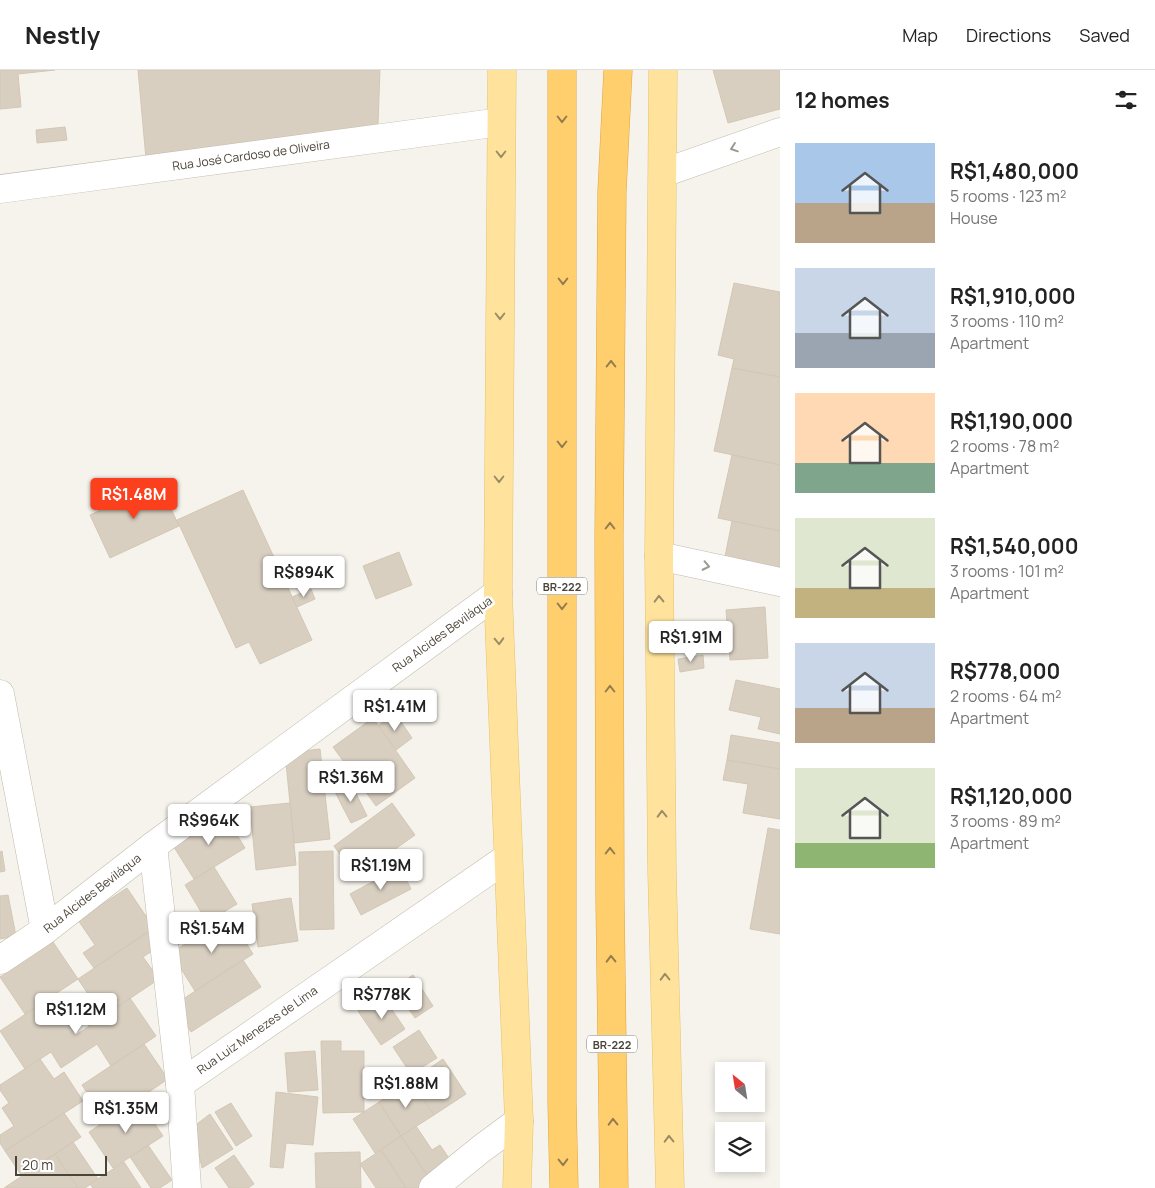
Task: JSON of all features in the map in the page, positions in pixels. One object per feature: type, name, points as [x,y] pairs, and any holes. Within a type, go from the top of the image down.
[{"type":"highway","name":"BR-222","points":[[562,70],[562,1102],[564,1188]]},
{"type":"highway","name":"BR-222","points":[[614,1188],[610,900],[610,527],[612,201],[618,70]]},
{"type":"main road","points":[[502,70],[498,593],[518,1121],[517,1188]]},
{"type":"main road","points":[[663,70],[659,556],[662,871],[670,1188]]},
{"type":"street","name":"Rua José Cardoso de Oliveira","points":[[0,189],[501,122]]},
{"type":"street","points":[[663,173],[780,132]]},
{"type":"street","points":[[659,556],[780,582]]},
{"type":"street","name":"Rua Alcides Beviláqua","points":[[0,960],[45,930],[153,846],[498,593]]},
{"type":"street","points":[[0,694],[45,930]]},
{"type":"street","points":[[153,846],[180,1084],[187,1188]]},
{"type":"street","name":"Rua Luiz Menezes de Lima","points":[[180,1084],[507,858]]},
{"type":"street","points":[[433,1188],[518,1121]]},
{"type":"building","points":[[0,70],[55,70],[18,74],[21,107],[0,109]]},
{"type":"building","points":[[138,70],[380,70],[378,124],[146,159]]},
{"type":"building","points":[[713,70],[780,70],[780,109],[728,123]]},
{"type":"building","points":[[65,127],[67,140],[37,143],[36,130]]},
{"type":"building","points":[[734,283],[780,292],[780,377],[732,368],[734,359],[718,355]]},
{"type":"building","points":[[732,368],[780,377],[780,465],[714,451]]},
{"type":"building","points":[[732,455],[780,465],[780,531],[718,518]]},
{"type":"building","points":[[159,483],[179,526],[110,558],[90,515]]},
{"type":"building","points":[[243,490],[312,640],[260,664],[249,642],[236,648],[177,520]]},
{"type":"building","points":[[732,521],[780,531],[780,569],[725,557]]},
{"type":"building","points":[[399,552],[412,585],[376,599],[363,566]]},
{"type":"building","points":[[311,589],[315,599],[297,607],[292,597]]},
{"type":"building","points":[[765,607],[768,658],[730,660],[726,610]]},
{"type":"building","points":[[703,655],[704,668],[680,672],[678,659]]},
{"type":"building","points":[[736,680],[780,689],[780,734],[758,729],[761,717],[729,710]]},
{"type":"building","points":[[395,713],[412,738],[396,750],[378,726]]},
{"type":"building","points":[[373,718],[415,778],[376,806],[333,747]]},
{"type":"building","points":[[731,735],[780,743],[780,769],[727,760]]},
{"type":"building","points":[[320,749],[330,839],[294,843],[285,753]]},
{"type":"building","points":[[727,760],[780,769],[780,819],[743,813],[748,784],[723,780]]},
{"type":"building","points":[[351,783],[367,816],[351,823],[335,792]]},
{"type":"building","points":[[290,803],[296,865],[256,870],[250,807]]},
{"type":"building","points":[[392,803],[415,835],[356,877],[334,846]]},
{"type":"building","points":[[223,812],[245,848],[194,879],[172,844]]},
{"type":"building","points":[[768,828],[780,830],[780,934],[750,929]]},
{"type":"building","points":[[2,851],[5,871],[0,872],[0,852]]},
{"type":"building","points":[[333,851],[334,929],[300,930],[299,852]]},
{"type":"building","points":[[214,867],[237,904],[207,922],[185,885]]},
{"type":"building","points":[[400,867],[411,889],[361,915],[350,894]]},
{"type":"building","points":[[127,888],[154,928],[94,968],[83,953],[95,945],[78,920]]},
{"type":"building","points":[[8,895],[16,936],[0,939],[0,896]]},
{"type":"building","points":[[291,898],[298,941],[258,947],[252,904]]},
{"type":"building","points":[[229,916],[253,954],[195,991],[171,953]]},
{"type":"building","points":[[154,928],[164,943],[143,957],[159,979],[89,1026],[82,1015],[96,1006],[78,979]]},
{"type":"building","points":[[53,942],[78,979],[25,1014],[0,977]]},
{"type":"building","points":[[243,960],[261,987],[191,1032],[174,1005]]},
{"type":"building","points":[[413,975],[433,1006],[415,1018],[394,988]]},
{"type":"building","points":[[382,995],[405,1029],[381,1045],[358,1011]]},
{"type":"building","points":[[50,998],[76,1035],[130,998],[156,1036],[111,1066],[97,1044],[61,1068],[51,1052],[25,1069],[0,1031]]},
{"type":"building","points":[[419,1030],[437,1058],[411,1074],[393,1047]]},
{"type":"building","points":[[321,1041],[341,1041],[341,1051],[364,1051],[364,1112],[323,1113]]},
{"type":"building","points":[[144,1044],[168,1079],[106,1121],[82,1085]]},
{"type":"building","points":[[315,1051],[318,1090],[288,1092],[285,1053]]},
{"type":"building","points":[[40,1059],[54,1079],[64,1072],[83,1101],[5,1151],[0,1143],[0,1135],[14,1126],[2,1108],[9,1103],[0,1090],[0,1085]]},
{"type":"building","points":[[443,1059],[466,1094],[434,1115],[411,1081]]},
{"type":"building","points":[[411,1081],[434,1115],[401,1136],[379,1102]]},
{"type":"building","points":[[276,1092],[318,1097],[313,1145],[286,1143],[283,1168],[270,1167]]},
{"type":"building","points":[[138,1099],[163,1136],[113,1168],[89,1132]]},
{"type":"building","points":[[379,1102],[401,1136],[375,1153],[353,1119]]},
{"type":"building","points":[[231,1103],[252,1136],[236,1146],[215,1112]]},
{"type":"building","points":[[64,1113],[81,1137],[22,1176],[5,1151]]},
{"type":"building","points":[[210,1114],[233,1149],[202,1168],[193,1127]]},
{"type":"building","points":[[416,1126],[432,1150],[440,1145],[453,1164],[430,1180],[401,1136]]},
{"type":"building","points":[[401,1136],[430,1180],[418,1188],[406,1188],[381,1150]]},
{"type":"building","points":[[73,1142],[98,1179],[85,1188],[78,1188],[55,1154]]},
{"type":"building","points":[[148,1145],[172,1180],[160,1188],[151,1188],[130,1157]]},
{"type":"building","points":[[381,1150],[406,1188],[376,1188],[360,1164]]},
{"type":"building","points":[[360,1152],[361,1188],[316,1188],[315,1153]]},
{"type":"building","points":[[55,1154],[78,1188],[4,1188]]},
{"type":"building","points":[[234,1155],[254,1184],[248,1188],[229,1188],[215,1168]]},
{"type":"building","points":[[124,1162],[141,1188],[93,1188],[90,1184]]}]
